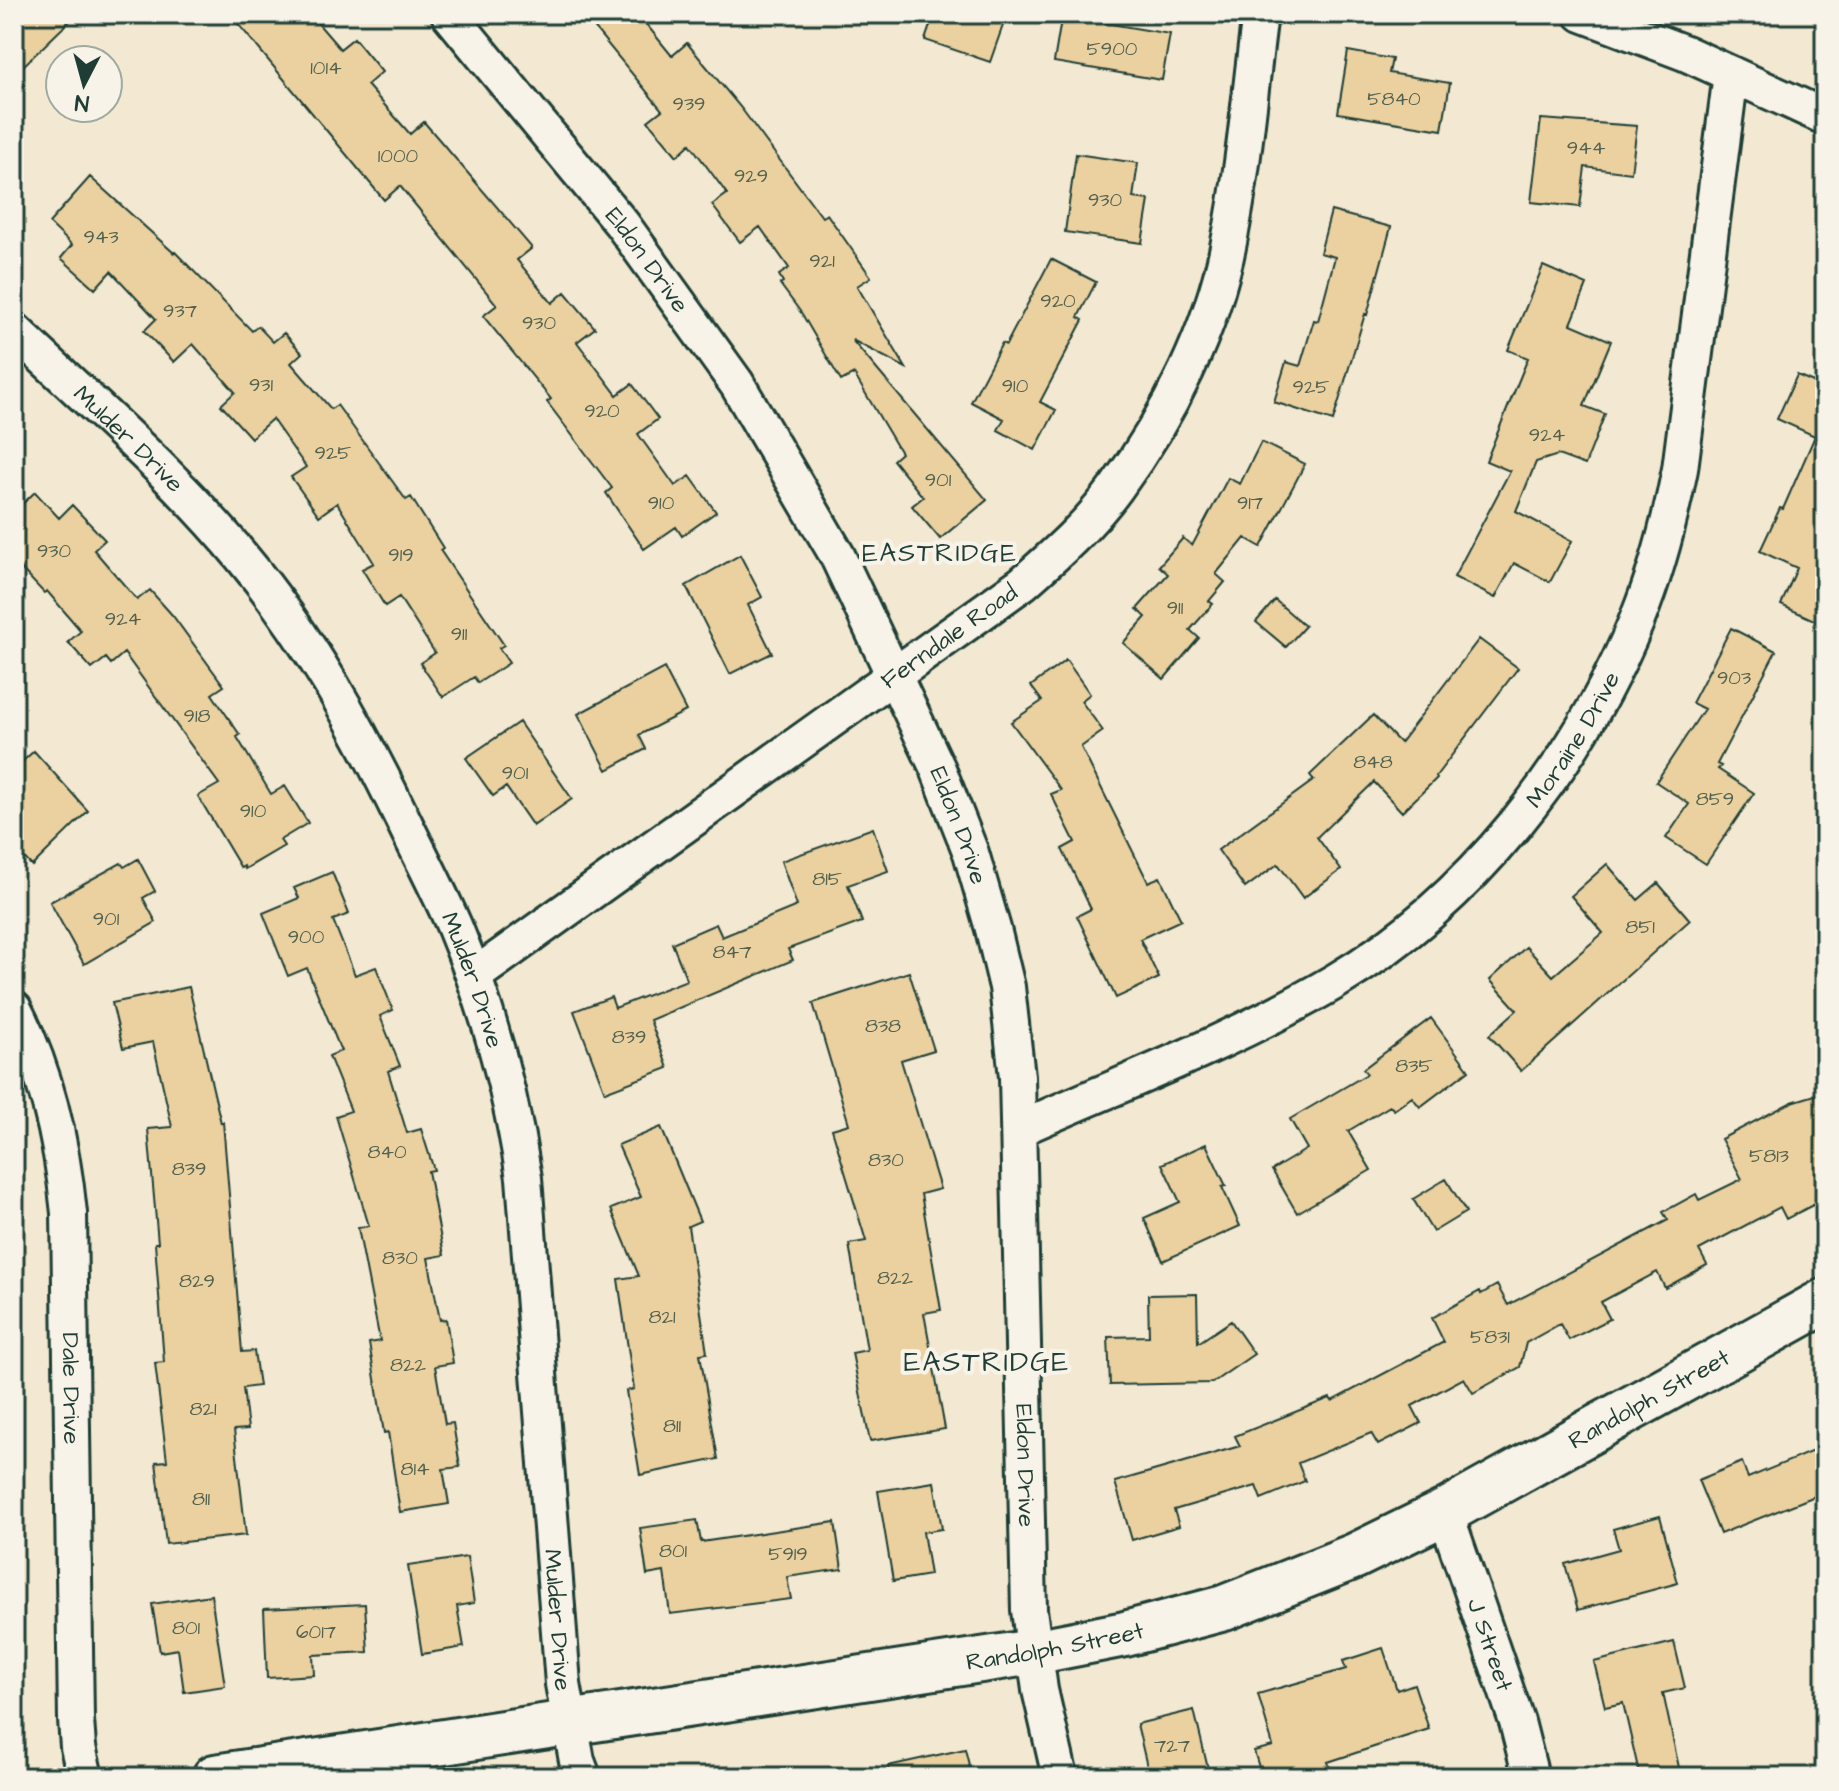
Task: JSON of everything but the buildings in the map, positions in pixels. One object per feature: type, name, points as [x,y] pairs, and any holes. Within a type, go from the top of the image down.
[{"type":"street","name":"Eldon Drive","points":[[449,14],[630,234],[730,373],[837,555],[956,811],[987,906],[1008,1000],[1017,1077],[1029,1602],[1033,1652],[1060,1777]]},
{"type":"street","name":"Ferndale Road","points":[[474,976],[1023,583],[1069,542],[1115,489],[1183,378],[1209,314],[1229,245],[1260,14]]},
{"type":"street","points":[[1582,14],[1685,53],[1825,117]]},
{"type":"street","name":"Moraine Drive","points":[[1019,1129],[1272,1016],[1339,979],[1434,908],[1465,878],[1516,821],[1563,760],[1621,657],[1651,580],[1671,513],[1680,469],[1731,74]]},
{"type":"street","name":"Mulder Drive","points":[[14,330],[185,493],[276,600],[356,726],[444,904],[474,976],[503,1072],[524,1178],[561,1667],[583,1777]]},
{"type":"street","name":"Dale Drive","points":[[14,1009],[33,1049],[49,1098],[60,1143],[68,1202],[76,1720],[85,1777]]},
{"type":"street","name":"Randolph Street","points":[[215,1777],[1033,1652],[1125,1634],[1224,1608],[1341,1562],[1445,1512],[1825,1301]]},
{"type":"street","name":"J Street","points":[[1445,1512],[1517,1722],[1531,1777]]},
{"type":"district","name":"EASTRIDGE","points":[[940,552]]},
{"type":"district","name":"EASTRIDGE","points":[[987,1361]]}]
